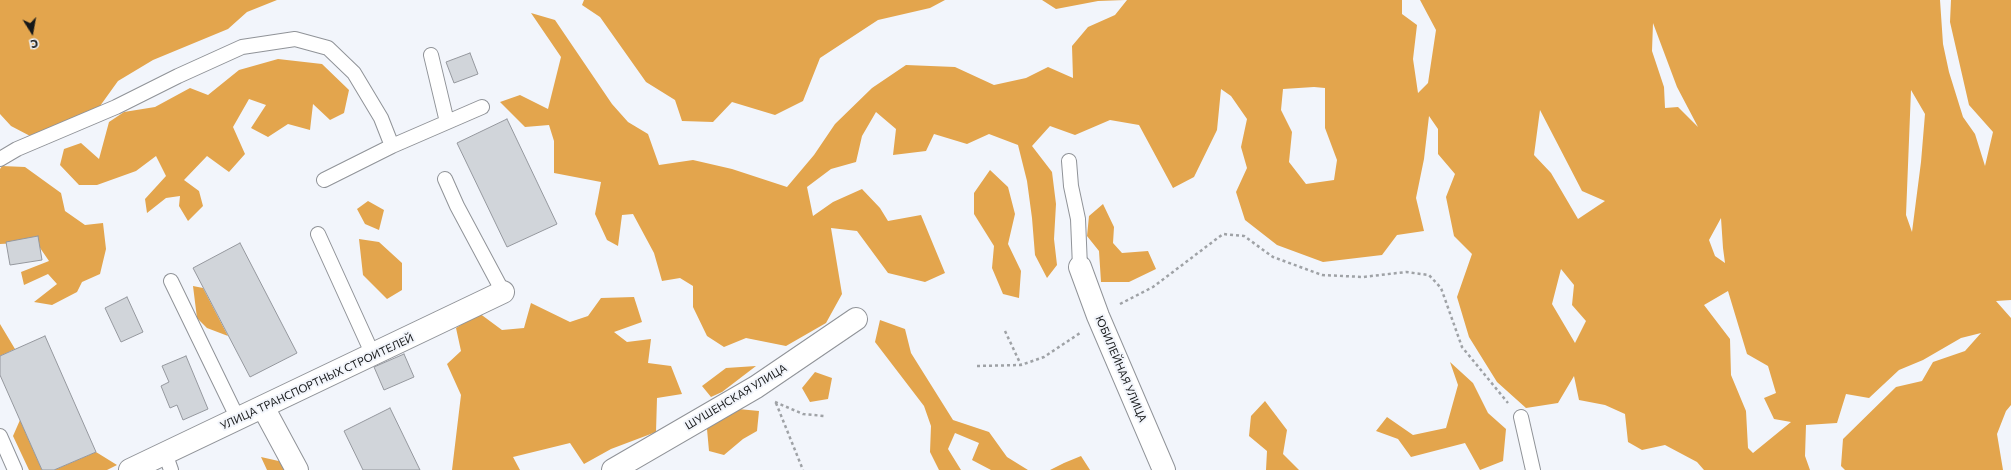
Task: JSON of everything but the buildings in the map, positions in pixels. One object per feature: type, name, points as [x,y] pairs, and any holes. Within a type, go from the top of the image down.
[{"type":"street","name":"ЮБИЛЕЙНАЯ УЛИЦА","points":[[1080,267],[1098,316],[1164,470]]},
{"type":"street","name":"УЛИЦА ТРАНСПОРТНЫХ СТРОИТЕЛЕЙ","points":[[130,470],[168,462],[238,419],[503,292]]},
{"type":"street","name":"ШУШЕНСКАЯ УЛИЦА","points":[[613,470],[756,387],[856,319]]},
{"type":"street","points":[[263,407],[297,470]]},
{"type":"lane","points":[[0,159],[17,149],[116,107],[178,76],[242,47],[295,39],[328,48],[354,73],[381,118],[392,146]]},
{"type":"lane","points":[[431,55],[447,122]]},
{"type":"lane","points":[[324,180],[392,146],[482,107]]},
{"type":"lane","points":[[1069,161],[1071,186],[1078,218],[1080,267]]},
{"type":"lane","points":[[445,179],[457,206],[503,292]]},
{"type":"lane","points":[[318,234],[373,355]]},
{"type":"lane","points":[[171,281],[238,419]]},
{"type":"lane","points":[[1521,417],[1533,470]]},
{"type":"lane","points":[[0,436],[15,470]]},
{"type":"path","points":[[977,366],[1021,364],[1050,353],[1075,338],[1098,316],[1153,287],[1224,234],[1244,236],[1273,257],[1322,275],[1363,277],[1406,272],[1429,275],[1441,288],[1462,347],[1482,373],[1521,417]]},
{"type":"path","points":[[1005,330],[1021,364]]},
{"type":"path","points":[[756,387],[776,403],[803,414],[824,416]]},
{"type":"path","points":[[776,403],[803,470]]},
{"type":"shaded area","points":[[0,0],[277,0],[247,12],[228,29],[153,60],[118,81],[100,106],[73,127],[32,137],[11,126],[0,114]]},
{"type":"shaded area","points":[[584,0],[945,0],[930,8],[878,20],[820,58],[803,101],[775,115],[732,102],[713,122],[682,121],[675,100],[646,82],[600,17],[582,5]]},
{"type":"shaded area","points":[[1042,0],[1125,0],[1098,1],[1056,9]]},
{"type":"shaded area","points":[[1127,0],[1402,0],[1402,14],[1417,25],[1413,59],[1418,93],[1428,83],[1436,30],[1420,0],[1940,0],[1943,44],[1949,72],[1963,117],[1975,134],[1985,166],[1993,132],[1969,105],[1950,22],[1951,0],[2011,0],[2011,300],[1996,301],[2011,318],[2011,405],[2006,411],[1997,434],[2003,470],[1845,470],[1841,466],[1843,439],[1896,387],[1922,381],[1933,362],[1965,351],[1981,333],[1961,338],[1923,360],[1899,370],[1869,398],[1846,394],[1837,423],[1806,425],[1805,456],[1810,470],[1704,470],[1697,462],[1665,445],[1642,450],[1628,442],[1625,414],[1605,405],[1579,400],[1574,376],[1558,403],[1526,408],[1497,382],[1469,337],[1457,297],[1472,254],[1454,236],[1446,197],[1455,174],[1438,154],[1438,129],[1429,116],[1424,159],[1416,198],[1424,231],[1397,235],[1382,255],[1323,262],[1277,245],[1245,220],[1236,192],[1247,168],[1241,147],[1247,119],[1231,96],[1221,89],[1217,130],[1194,177],[1173,188],[1139,125],[1110,120],[1075,135],[1050,126],[1032,146],[1052,172],[1056,204],[1054,239],[1057,265],[1047,278],[1035,255],[1027,181],[1018,145],[989,134],[967,144],[934,134],[926,151],[893,155],[896,129],[876,112],[862,136],[856,162],[831,169],[807,187],[813,216],[833,202],[862,189],[880,208],[888,221],[921,215],[945,273],[925,282],[888,273],[857,231],[831,228],[842,294],[826,323],[786,346],[746,338],[724,347],[707,336],[693,307],[693,286],[680,278],[662,281],[654,253],[633,214],[622,215],[618,246],[607,240],[595,214],[601,182],[554,173],[554,141],[549,125],[525,127],[500,102],[520,95],[548,109],[561,57],[531,13],[555,20],[612,104],[628,122],[648,134],[659,165],[693,160],[732,169],[787,187],[814,155],[835,124],[872,88],[906,65],[955,67],[994,85],[1026,78],[1048,67],[1073,78],[1072,46],[1088,27],[1115,15]],"holes":[[[1653,23],[1677,87],[1698,127],[1678,107],[1665,108],[1664,87],[1652,51]],[[1314,87],[1325,88],[1325,128],[1337,160],[1334,180],[1306,184],[1289,162],[1292,132],[1281,110],[1283,89]],[[1911,90],[1925,114],[1921,162],[1912,232],[1906,215]],[[1540,110],[1582,191],[1605,201],[1578,219],[1551,173],[1534,155]],[[1721,218],[1725,263],[1715,256],[1709,240]],[[1561,269],[1574,285],[1572,305],[1586,321],[1575,343],[1552,304]],[[1728,291],[1747,354],[1768,366],[1776,393],[1764,398],[1774,419],[1791,422],[1753,453],[1748,448],[1746,411],[1731,375],[1730,339],[1704,305]]]},
{"type":"shaded area","points":[[278,59],[322,64],[349,90],[344,113],[330,120],[313,104],[310,130],[288,124],[268,137],[251,128],[266,105],[249,99],[233,127],[245,154],[229,172],[207,156],[184,180],[199,191],[203,206],[188,221],[179,206],[180,196],[166,198],[147,213],[145,199],[166,176],[156,156],[136,171],[97,185],[79,185],[60,165],[64,149],[81,143],[99,159],[109,122],[124,112],[155,107],[190,88],[208,95],[239,70]]},
{"type":"shaded area","points":[[2,166],[25,167],[61,193],[65,211],[85,225],[103,223],[106,249],[100,274],[82,282],[77,292],[52,305],[34,302],[57,284],[48,274],[24,285],[21,272],[49,261],[36,242],[0,244],[0,169]]},
{"type":"shaded area","points":[[990,170],[1008,187],[1015,214],[1008,244],[1021,271],[1019,298],[1003,294],[992,268],[994,246],[974,214],[974,193]]},
{"type":"shaded area","points":[[368,201],[384,210],[379,230],[365,224],[357,209]]},
{"type":"shaded area","points":[[1103,204],[1114,227],[1113,243],[1122,253],[1148,251],[1156,269],[1129,282],[1101,282],[1099,251],[1087,236],[1089,216]]},
{"type":"shaded area","points":[[359,239],[379,242],[402,263],[402,290],[387,299],[363,275]]},
{"type":"shaded area","points":[[193,286],[203,288],[228,336],[207,328],[197,318]]},
{"type":"shaded area","points":[[634,297],[642,322],[614,332],[627,342],[651,339],[648,363],[671,366],[682,394],[657,398],[656,432],[611,449],[584,464],[570,443],[513,457],[520,470],[452,470],[461,395],[447,364],[461,351],[456,328],[479,313],[502,330],[524,328],[531,303],[570,322],[588,316],[601,298]]},
{"type":"shaded area","points":[[880,320],[905,329],[911,353],[953,420],[989,432],[1007,457],[1028,470],[991,470],[972,460],[979,443],[955,433],[948,449],[961,470],[939,470],[930,452],[931,426],[924,406],[875,342]]},
{"type":"shaded area","points":[[0,324],[15,349],[0,356]]},
{"type":"shaded area","points":[[1450,362],[1473,383],[1488,413],[1506,429],[1503,461],[1480,470],[1465,443],[1411,457],[1398,439],[1376,431],[1387,417],[1413,435],[1446,428],[1458,385]]},
{"type":"shaded area","points":[[756,366],[722,392],[711,397],[702,386],[726,368]]},
{"type":"shaded area","points":[[815,372],[832,378],[828,399],[810,402],[802,388]]},
{"type":"shaded area","points":[[1265,401],[1287,430],[1283,454],[1299,470],[1266,470],[1267,451],[1249,436],[1251,416]]},
{"type":"shaded area","points":[[728,408],[759,411],[757,431],[743,439],[724,455],[709,451],[707,429]]},
{"type":"shaded area","points":[[20,420],[42,470],[29,470],[13,436]]},
{"type":"shaded area","points":[[96,452],[117,465],[107,470],[54,470]]},
{"type":"shaded area","points":[[1081,456],[1090,470],[1050,470],[1064,463]]},
{"type":"shaded area","points":[[261,457],[283,462],[287,470],[267,470]]}]
